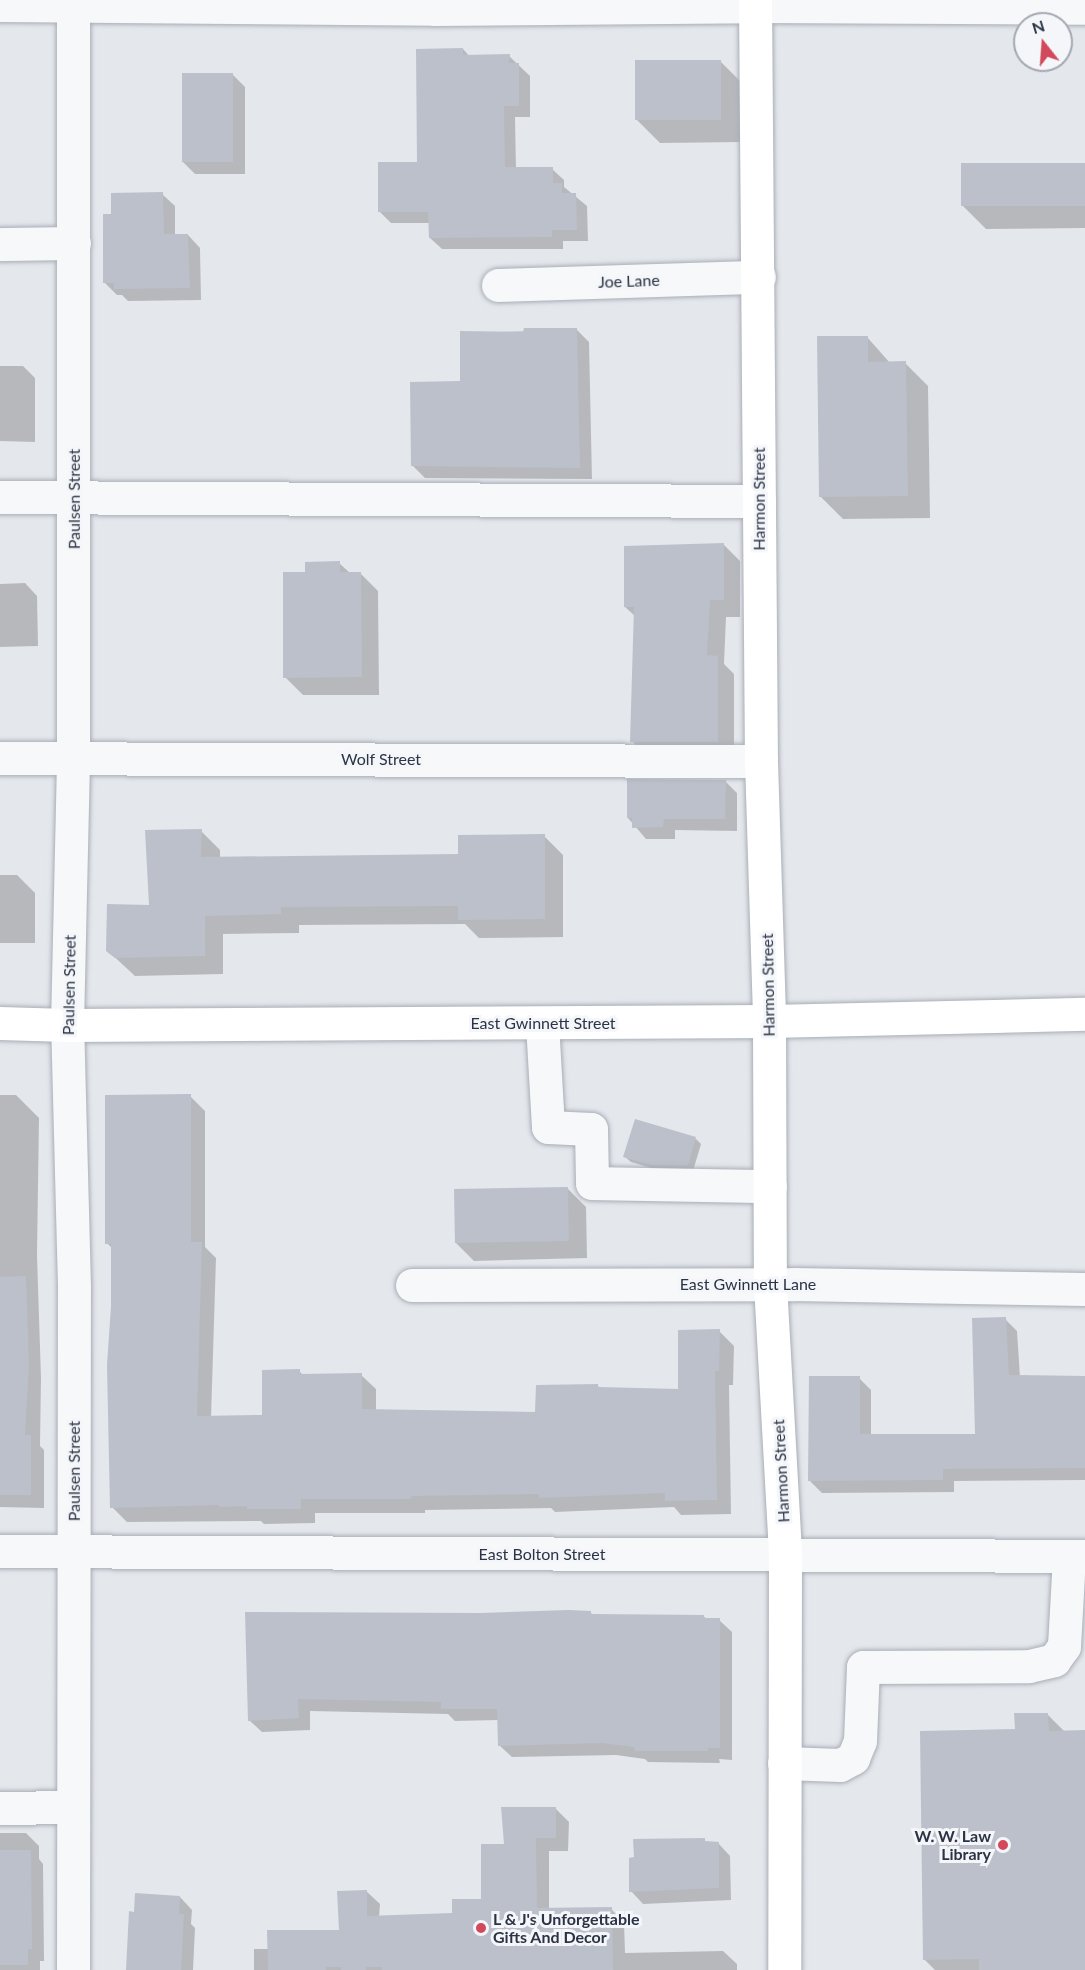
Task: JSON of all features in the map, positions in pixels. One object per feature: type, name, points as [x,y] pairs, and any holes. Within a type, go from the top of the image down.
[{"type":"main road","name":"Harmon Street","points":[[755,3],[762,761],[769,1021],[771,1284],[785,1555],[784,1970]]},
{"type":"main road","name":"East Gwinnett Street","points":[[0,1023],[67,1025],[542,1023],[1085,1014]]},
{"type":"street","points":[[0,5],[73,3],[435,9],[755,3],[1085,8]]},
{"type":"street","name":"Paulsen Street","points":[[73,3],[73,758],[67,1025],[74,1287],[73,1970]]},
{"type":"street","points":[[0,243],[74,243]]},
{"type":"street","name":"Joe Lane","points":[[498,285],[759,277]]},
{"type":"street","points":[[0,497],[759,501]]},
{"type":"street","name":"Wolf Street","points":[[0,758],[762,761]]},
{"type":"street","points":[[542,1023],[548,1127],[591,1129],[592,1183],[770,1186]]},
{"type":"street","name":"East Gwinnett Lane","points":[[412,1285],[771,1284],[1085,1289]]},
{"type":"street","name":"East Bolton Street","points":[[0,1551],[1077,1556]]},
{"type":"street","points":[[784,1763],[840,1765],[853,1758],[860,1741],[863,1667],[1029,1666],[1054,1660],[1064,1646],[1077,1556]]},
{"type":"street","points":[[0,1808],[73,1808]]},
{"type":"building","points":[[463,48],[463,55],[510,54],[509,63],[519,63],[519,106],[504,106],[505,167],[553,167],[553,183],[562,183],[562,193],[576,193],[577,230],[552,230],[552,237],[429,238],[428,212],[378,212],[378,162],[417,162],[416,49]]},
{"type":"building","points":[[635,60],[721,60],[721,120],[635,120]]},
{"type":"building","points":[[182,73],[233,73],[233,162],[182,162]]},
{"type":"building","points":[[961,163],[1085,163],[1085,206],[961,206]]},
{"type":"building","points":[[163,192],[164,234],[188,234],[190,288],[114,289],[114,283],[103,283],[103,214],[111,214],[111,193]]},
{"type":"building","points":[[524,328],[577,328],[580,468],[411,466],[410,382],[460,381],[460,331],[523,332]]},
{"type":"building","points":[[817,336],[868,336],[868,362],[906,361],[908,496],[819,497]]},
{"type":"building","points":[[724,543],[724,600],[710,600],[707,655],[718,656],[718,742],[630,742],[634,607],[624,607],[624,546]]},
{"type":"building","points":[[340,561],[340,572],[361,572],[362,677],[283,678],[283,572],[305,572],[305,562]]},
{"type":"building","points":[[627,779],[726,780],[725,819],[664,819],[663,827],[632,828],[632,818],[627,818]]},
{"type":"building","points":[[202,829],[201,857],[458,854],[458,835],[545,834],[545,919],[458,920],[458,906],[281,907],[281,914],[205,916],[205,956],[115,958],[106,951],[107,904],[149,905],[145,830]]},
{"type":"building","points":[[191,1094],[191,1242],[202,1242],[197,1416],[262,1415],[262,1370],[300,1369],[300,1374],[362,1373],[362,1409],[535,1412],[536,1385],[598,1384],[598,1387],[678,1389],[678,1330],[720,1329],[719,1371],[715,1371],[717,1500],[665,1501],[665,1493],[539,1498],[539,1494],[411,1496],[411,1499],[301,1499],[301,1509],[247,1509],[247,1506],[219,1507],[219,1505],[110,1508],[107,1365],[111,1306],[111,1244],[105,1244],[105,1095]]},
{"type":"building","points":[[635,1119],[696,1137],[688,1166],[651,1165],[623,1157]]},
{"type":"building","points":[[568,1187],[569,1241],[455,1243],[454,1189]]},
{"type":"building","points":[[26,1276],[29,1364],[25,1435],[31,1435],[31,1495],[0,1495],[0,1277]]},
{"type":"building","points":[[1006,1317],[1009,1375],[1085,1376],[1085,1468],[943,1469],[943,1480],[808,1481],[809,1376],[860,1376],[860,1434],[975,1434],[972,1318]]},
{"type":"building","points":[[591,1611],[591,1614],[704,1615],[704,1618],[720,1618],[720,1748],[708,1748],[708,1751],[635,1751],[634,1747],[602,1743],[498,1746],[497,1709],[441,1709],[441,1702],[298,1699],[299,1718],[248,1721],[245,1612],[481,1613]]},
{"type":"building","name":"W. W. Law Library","points":[[1014,1713],[1048,1713],[1049,1731],[1085,1730],[1085,1970],[979,1970],[979,1959],[923,1960],[920,1731],[1015,1729]]},
{"type":"building","points":[[501,1807],[556,1807],[556,1838],[536,1838],[537,1908],[612,1907],[613,1970],[382,1970],[382,1967],[366,1967],[366,1970],[341,1970],[341,1967],[326,1967],[326,1970],[268,1970],[267,1930],[339,1930],[337,1891],[367,1890],[367,1916],[452,1913],[452,1899],[481,1899],[481,1844],[504,1844]]},
{"type":"building","points":[[705,1838],[705,1841],[719,1842],[719,1888],[629,1892],[629,1858],[634,1857],[633,1839]]},
{"type":"building","points":[[0,1850],[31,1850],[32,1949],[28,1949],[28,1965],[0,1965]]},
{"type":"building","points":[[135,1893],[180,1896],[179,1914],[184,1914],[181,1970],[126,1970],[129,1911],[134,1912]]},
{"type":"place","name":"W. W. Law Library","points":[[1003,1845]]},
{"type":"place","name":"L & J's Unforgettable Gifts And Decor","points":[[481,1928]]}]
